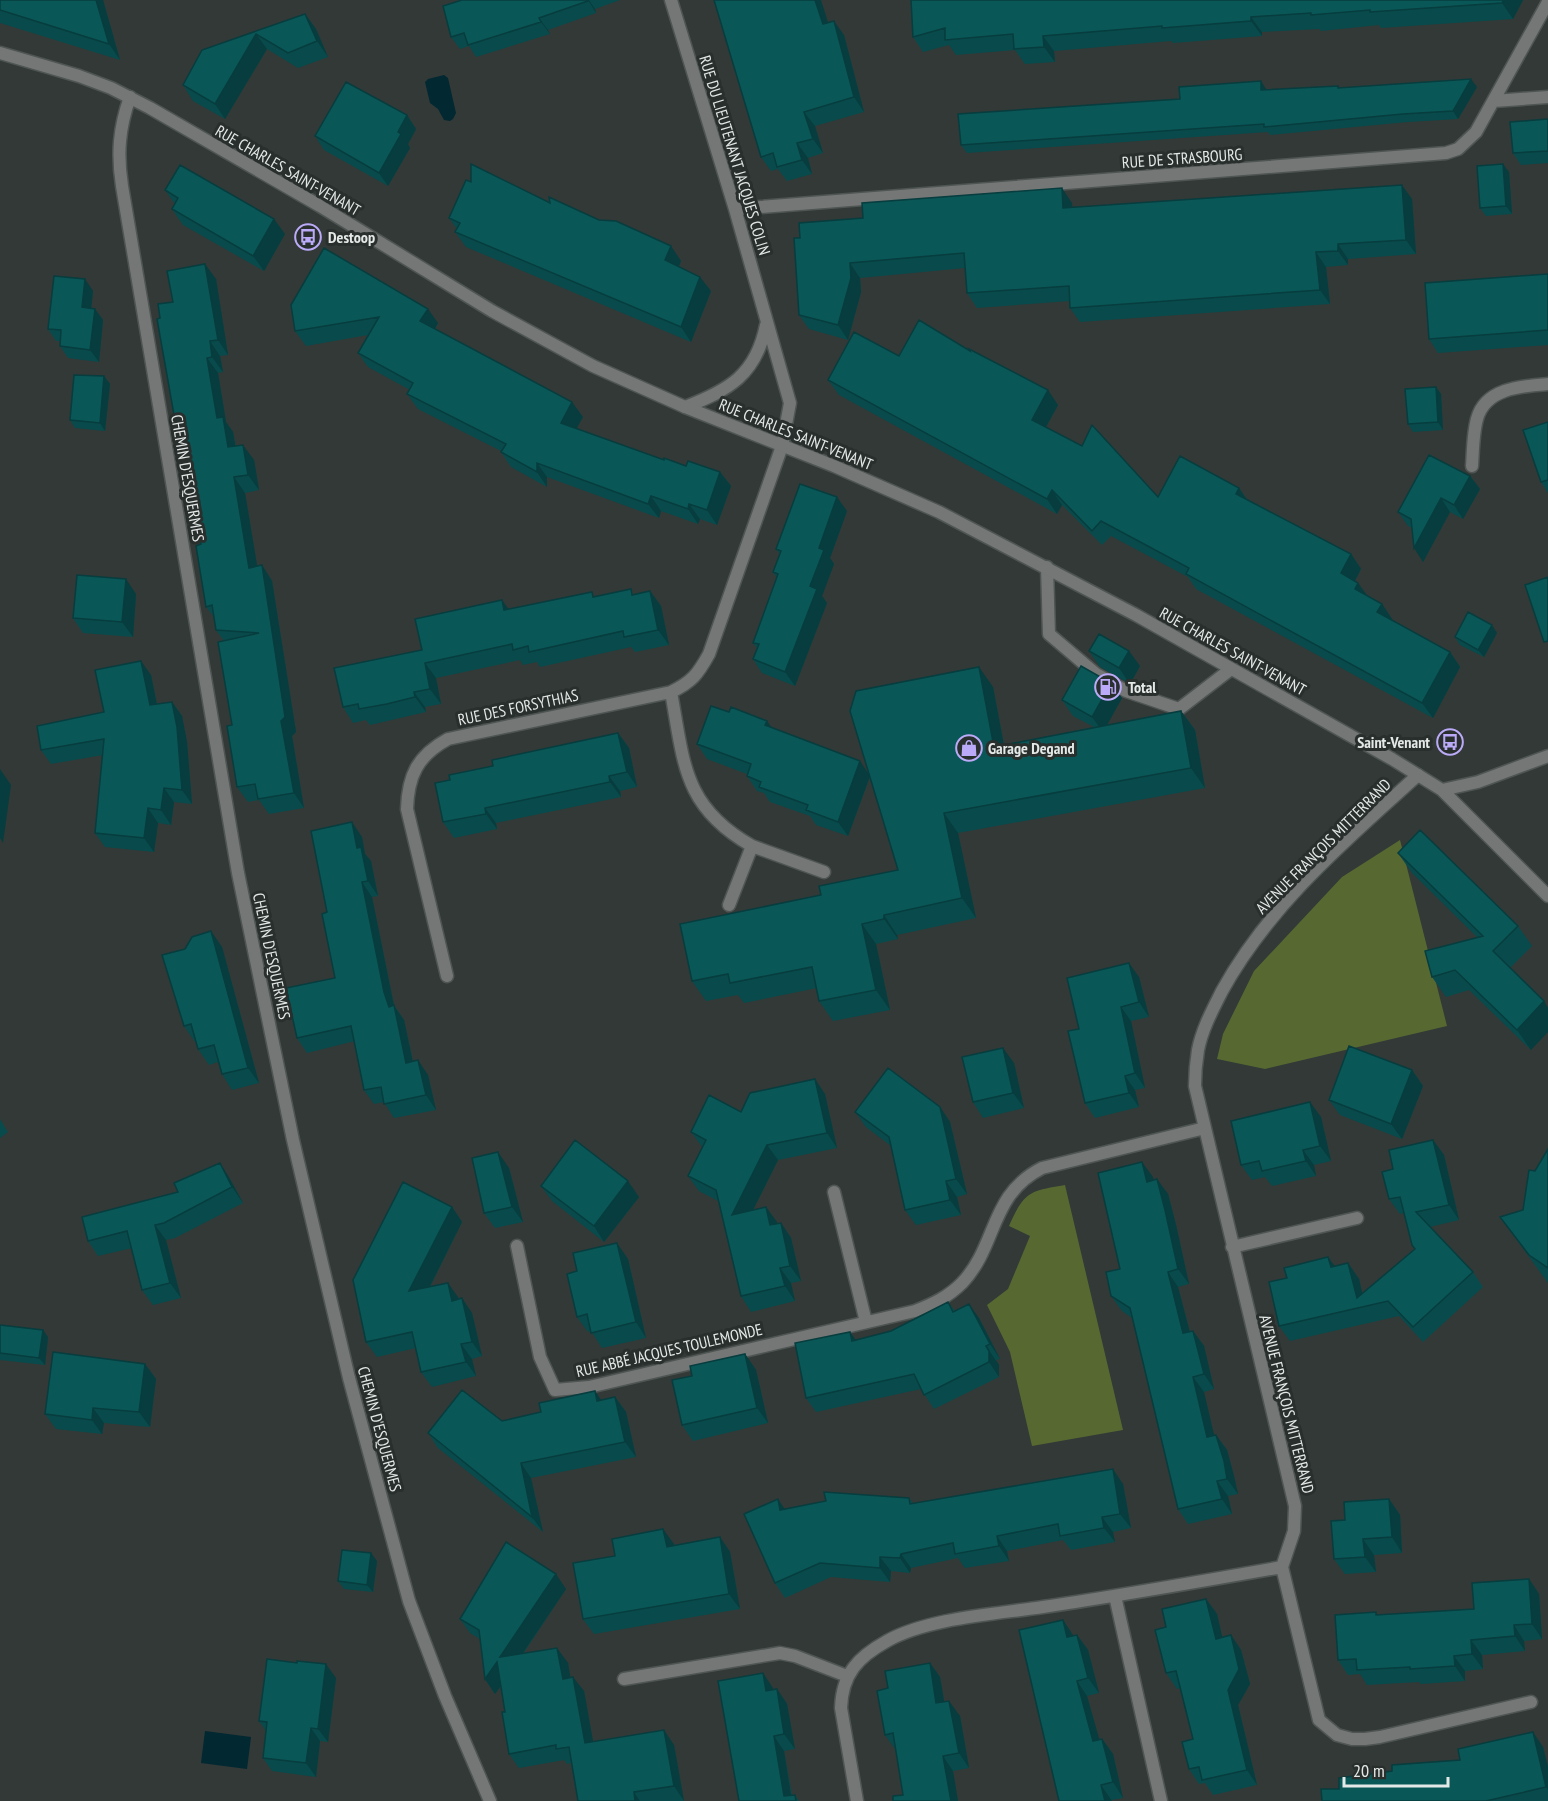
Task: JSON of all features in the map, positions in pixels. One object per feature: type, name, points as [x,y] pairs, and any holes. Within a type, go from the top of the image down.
[{"type":"street","name":"RUE DU LIEUTENANT JACQUES COLIN","points":[[671,0],[735,209],[790,403],[782,446]]},
{"type":"street","name":"RUE DE STRASBOURG","points":[[735,209],[1434,156],[1458,149],[1467,143],[1476,132],[1548,2]]},
{"type":"street","name":"RUE CHARLES SAINT-VENANT","points":[[0,53],[96,82],[130,98],[320,206],[492,311],[592,366],[939,512],[1047,567],[1442,790],[1548,896]]},
{"type":"street","points":[[1494,101],[1548,97]]},
{"type":"street","name":"CHEMIN D'ESQUERMES","points":[[130,98],[121,126],[118,160],[238,873],[293,1140],[349,1378],[409,1602],[445,1696],[490,1801]]},
{"type":"street","points":[[685,407],[717,395],[753,362],[759,351],[767,321]]},
{"type":"street","points":[[1472,466],[1477,418],[1487,402],[1498,394],[1515,388],[1548,384]]},
{"type":"street","name":"RUE DES FORSYTHIAS","points":[[447,976],[407,809],[408,791],[413,773],[421,760],[432,748],[448,739],[671,692],[686,685],[698,674],[709,654],[782,446]]},
{"type":"street","points":[[1047,567],[1050,634],[1096,674],[1126,691],[1179,709],[1231,669]]},
{"type":"street","points":[[671,692],[685,770],[700,803],[710,816],[734,836],[752,846],[824,872]]},
{"type":"street","points":[[1442,790],[1478,782],[1548,756]]},
{"type":"street","name":"AVENUE FRANÇOIS MITTERRAND","points":[[1282,1568],[1294,1531],[1295,1506],[1195,1086],[1198,1048],[1227,982],[1262,929],[1314,873],[1418,775]]},
{"type":"street","points":[[729,905],[752,846]]},
{"type":"street","name":"RUE ABBÉ JACQUES TOULEMONDE","points":[[517,1246],[540,1357],[555,1390],[589,1387],[915,1311],[934,1304],[963,1282],[984,1247],[1006,1199],[1028,1175],[1042,1168],[1205,1128]]},
{"type":"street","points":[[834,1192],[866,1322]]},
{"type":"street","points":[[1232,1247],[1357,1218]]},
{"type":"street","points":[[857,1801],[841,1708],[841,1693],[847,1676],[857,1662],[888,1640],[934,1624],[1282,1568],[1319,1720],[1337,1735],[1352,1739],[1380,1737],[1531,1702]]},
{"type":"street","points":[[1115,1596],[1161,1801]]},
{"type":"street","points":[[624,1679],[780,1653],[795,1656],[847,1676]]},
{"type":"green space","points":[[1400,840],[1447,1026],[1265,1069],[1217,1059],[1223,1034],[1254,971],[1342,877]]},
{"type":"green space","points":[[1065,1185],[1123,1430],[1032,1446],[1010,1352],[987,1305],[1008,1289],[1030,1236],[1009,1226],[1019,1206],[1035,1192]]},
{"type":"water","points":[[444,75],[448,78],[456,113],[450,121],[444,120],[438,109],[430,103],[425,82]]},
{"type":"water","points":[[205,1731],[251,1737],[247,1769],[201,1763]]},
{"type":"building","points":[[0,0],[96,0],[109,44],[0,10]]},
{"type":"building","points":[[462,0],[588,1],[539,18],[541,22],[468,45],[464,33],[451,37],[443,6]]},
{"type":"building","points":[[714,0],[815,0],[823,24],[834,21],[854,97],[804,112],[813,139],[797,143],[802,160],[777,167],[773,153],[761,157]]},
{"type":"building","points":[[911,0],[1504,0],[1502,3],[1251,17],[1251,21],[1043,36],[1044,47],[1014,49],[1013,34],[945,40],[945,28],[913,37]]},
{"type":"building","points":[[305,14],[317,41],[288,53],[256,34],[215,104],[183,85],[202,50]]},
{"type":"building","points":[[1471,79],[1453,111],[1264,127],[1264,124],[961,145],[958,114],[1180,99],[1179,87],[1261,81],[1261,90],[1338,86],[1338,88]]},
{"type":"building","points":[[346,82],[407,115],[398,132],[401,134],[379,173],[315,136]]},
{"type":"building","points":[[1548,119],[1548,151],[1513,153],[1510,122]]},
{"type":"building","points":[[471,164],[550,203],[549,197],[599,220],[616,221],[671,246],[665,260],[700,277],[681,327],[455,232],[460,223],[449,218],[466,180],[471,182]]},
{"type":"building","points":[[1503,164],[1506,206],[1480,208],[1477,166]]},
{"type":"building","points":[[180,165],[274,219],[253,256],[172,209],[178,198],[165,190]]},
{"type":"building","points":[[1402,185],[1406,240],[1338,244],[1338,251],[1316,252],[1320,290],[1070,308],[1069,286],[967,293],[964,253],[850,263],[851,278],[838,325],[799,315],[794,238],[800,238],[799,223],[863,218],[862,203],[1062,188],[1063,208]]},
{"type":"building","points":[[324,248],[428,309],[420,321],[572,402],[561,423],[664,460],[664,458],[686,466],[688,461],[720,472],[707,510],[689,504],[688,509],[651,496],[648,504],[537,463],[537,472],[501,452],[506,444],[407,394],[413,383],[358,353],[379,317],[295,331],[291,305]]},
{"type":"building","points":[[205,264],[218,340],[210,341],[212,357],[207,358],[217,418],[223,417],[228,447],[243,445],[248,475],[234,477],[249,568],[262,565],[285,717],[281,721],[294,793],[258,799],[255,784],[237,787],[227,726],[232,725],[218,642],[259,633],[216,630],[212,605],[206,607],[196,546],[201,544],[181,425],[176,426],[157,319],[160,318],[158,304],[173,302],[167,271]]},
{"type":"building","points":[[1548,274],[1548,330],[1429,339],[1425,283]]},
{"type":"building","points":[[54,276],[85,279],[82,307],[95,309],[90,350],[60,346],[61,330],[48,329]]},
{"type":"building","points":[[919,320],[970,351],[969,349],[1048,390],[1032,420],[1082,446],[1092,425],[1158,497],[1180,456],[1239,488],[1236,494],[1351,554],[1341,573],[1358,583],[1355,589],[1382,604],[1377,612],[1450,652],[1422,703],[1186,574],[1189,568],[1101,521],[1092,531],[1052,490],[1047,499],[828,380],[854,332],[899,356]]},
{"type":"building","points":[[74,375],[104,376],[100,423],[70,420]]},
{"type":"building","points":[[1436,387],[1438,422],[1408,424],[1405,389]]},
{"type":"building","points":[[1548,422],[1548,480],[1541,482],[1523,430]]},
{"type":"building","points":[[1429,455],[1470,476],[1454,505],[1441,498],[1414,548],[1411,519],[1398,512]]},
{"type":"building","points":[[800,484],[837,497],[819,548],[824,550],[810,586],[817,589],[785,672],[753,659],[759,644],[753,643],[778,574],[773,572],[781,551],[776,549]]},
{"type":"building","points":[[77,575],[126,579],[122,622],[73,618]]},
{"type":"building","points":[[1548,577],[1548,641],[1544,642],[1525,585]]},
{"type":"building","points":[[631,589],[632,595],[650,591],[658,630],[624,637],[623,631],[529,652],[528,646],[513,650],[512,644],[425,663],[430,689],[414,692],[415,697],[387,704],[359,709],[358,704],[343,707],[334,668],[422,650],[415,619],[502,600],[504,610],[592,592],[593,597]]},
{"type":"building","points":[[1468,612],[1492,625],[1478,650],[1455,637]]},
{"type":"building","points":[[1099,634],[1129,651],[1119,668],[1089,651]]},
{"type":"building","points":[[141,661],[150,705],[172,702],[177,727],[182,790],[164,788],[161,810],[148,808],[144,838],[95,833],[104,739],[41,750],[37,726],[104,712],[95,670]]},
{"type":"building","points":[[1081,666],[1111,683],[1092,717],[1062,700]]},
{"type":"building","points":[[979,667],[994,747],[1181,711],[1191,768],[944,813],[962,898],[884,915],[884,919],[862,924],[876,990],[819,1001],[812,967],[730,983],[728,974],[692,981],[680,924],[821,895],[819,886],[898,870],[850,711],[856,691]]},
{"type":"building","points":[[711,706],[729,712],[731,707],[767,721],[765,725],[860,761],[838,822],[806,810],[808,805],[759,787],[761,782],[747,776],[751,764],[697,744]]},
{"type":"building","points":[[618,733],[627,772],[609,776],[610,782],[485,808],[486,814],[443,822],[435,783],[450,780],[449,775],[493,766],[492,760]]},
{"type":"building","points":[[352,822],[357,848],[361,847],[368,881],[362,882],[384,992],[389,1007],[394,1005],[406,1063],[418,1060],[426,1095],[384,1104],[381,1087],[364,1090],[351,1026],[297,1038],[286,988],[335,978],[322,914],[327,912],[311,831]]},
{"type":"building","points":[[1420,830],[1518,926],[1493,951],[1544,1001],[1517,1030],[1455,970],[1432,977],[1425,951],[1483,936],[1398,853]]},
{"type":"building","points":[[211,931],[248,1068],[222,1074],[214,1045],[198,1049],[191,1024],[184,1026],[162,955],[185,949],[192,937]]},
{"type":"building","points":[[1129,963],[1139,1002],[1121,1007],[1135,1073],[1125,1076],[1129,1093],[1085,1103],[1068,1031],[1079,1029],[1067,978]]},
{"type":"building","points":[[1349,1046],[1412,1070],[1391,1124],[1329,1100]]},
{"type":"building","points":[[1003,1048],[1013,1093],[973,1102],[962,1057]]},
{"type":"building","points":[[888,1068],[940,1107],[956,1179],[946,1181],[950,1200],[905,1210],[889,1137],[855,1112]]},
{"type":"building","points":[[815,1079],[827,1133],[767,1145],[732,1215],[766,1207],[770,1225],[781,1223],[790,1266],[780,1268],[785,1286],[741,1296],[716,1190],[688,1176],[706,1140],[691,1132],[709,1095],[741,1112],[750,1093]]},
{"type":"building","points":[[1310,1102],[1320,1146],[1303,1150],[1306,1161],[1262,1171],[1259,1161],[1241,1165],[1231,1121]]},
{"type":"building","points":[[575,1140],[628,1181],[594,1226],[541,1186]]},
{"type":"building","points":[[1433,1140],[1449,1205],[1416,1212],[1473,1272],[1413,1327],[1388,1301],[1279,1326],[1269,1282],[1287,1278],[1284,1268],[1328,1257],[1331,1267],[1348,1263],[1357,1298],[1415,1249],[1400,1197],[1389,1199],[1382,1172],[1393,1169],[1389,1150]]},
{"type":"building","points":[[1548,1149],[1548,1268],[1529,1255],[1500,1217],[1523,1210],[1529,1170],[1535,1171]]},
{"type":"building","points":[[498,1152],[512,1207],[484,1213],[472,1158]]},
{"type":"building","points":[[1142,1162],[1147,1182],[1157,1179],[1178,1269],[1168,1272],[1183,1333],[1193,1331],[1204,1374],[1193,1377],[1207,1437],[1216,1435],[1227,1479],[1217,1481],[1222,1499],[1178,1509],[1130,1308],[1111,1296],[1106,1272],[1120,1269],[1098,1173]]},
{"type":"building","points":[[220,1163],[232,1187],[164,1223],[155,1225],[170,1283],[142,1290],[127,1231],[88,1241],[82,1217],[178,1192],[174,1183]]},
{"type":"building","points":[[403,1182],[452,1207],[409,1291],[448,1283],[452,1301],[462,1298],[472,1342],[461,1344],[466,1362],[421,1372],[412,1332],[366,1342],[353,1280]]},
{"type":"building","points":[[617,1243],[636,1322],[591,1333],[587,1314],[577,1317],[567,1274],[577,1271],[573,1253]]},
{"type":"building","points":[[948,1302],[953,1312],[969,1304],[990,1344],[986,1346],[989,1351],[989,1362],[924,1395],[914,1374],[806,1398],[795,1343],[850,1332],[852,1341],[891,1331]]},
{"type":"building","points":[[0,1325],[43,1330],[39,1358],[0,1353]]},
{"type":"building","points":[[53,1352],[145,1364],[139,1412],[93,1408],[92,1420],[45,1414]]},
{"type":"building","points":[[745,1354],[757,1408],[682,1425],[672,1380],[692,1376],[690,1366]]},
{"type":"building","points":[[462,1390],[502,1421],[541,1412],[539,1403],[595,1391],[597,1401],[615,1397],[625,1442],[521,1463],[532,1517],[428,1433]]},
{"type":"building","points":[[1113,1469],[1120,1514],[1102,1517],[1104,1528],[1060,1536],[1058,1524],[997,1536],[999,1546],[955,1554],[953,1543],[901,1554],[900,1558],[880,1557],[880,1568],[820,1563],[775,1583],[744,1514],[778,1499],[780,1510],[826,1501],[824,1492],[909,1498],[910,1504]]},
{"type":"building","points":[[1389,1499],[1392,1537],[1363,1539],[1365,1557],[1334,1559],[1331,1521],[1345,1520],[1344,1502]]},
{"type":"building","points":[[663,1529],[667,1547],[720,1537],[729,1594],[583,1619],[573,1563],[615,1556],[612,1539]]},
{"type":"building","points":[[506,1542],[556,1574],[500,1657],[557,1648],[563,1679],[573,1677],[585,1743],[664,1730],[674,1786],[634,1792],[635,1801],[578,1801],[569,1747],[556,1749],[556,1745],[509,1754],[497,1662],[485,1679],[479,1630],[460,1619]]},
{"type":"building","points":[[342,1550],[371,1553],[367,1585],[338,1581]]},
{"type":"building","points":[[1529,1579],[1532,1624],[1514,1625],[1515,1636],[1471,1640],[1472,1654],[1454,1656],[1455,1666],[1357,1670],[1356,1659],[1338,1660],[1335,1615],[1474,1609],[1472,1583]]},
{"type":"building","points":[[1206,1599],[1216,1639],[1231,1635],[1239,1669],[1228,1690],[1247,1770],[1202,1780],[1199,1767],[1189,1769],[1182,1742],[1193,1739],[1176,1671],[1166,1673],[1155,1630],[1166,1627],[1162,1609]]},
{"type":"building","points":[[1063,1620],[1067,1637],[1077,1635],[1088,1678],[1077,1681],[1093,1741],[1102,1739],[1113,1782],[1101,1785],[1105,1801],[1059,1801],[1019,1630]]},
{"type":"building","points":[[267,1659],[326,1664],[318,1729],[311,1728],[306,1763],[263,1758],[267,1722],[259,1721]]},
{"type":"building","points":[[930,1663],[936,1703],[949,1701],[959,1753],[943,1756],[951,1801],[893,1801],[893,1796],[903,1795],[893,1733],[885,1735],[877,1691],[888,1688],[885,1671]]},
{"type":"building","points":[[763,1673],[766,1691],[777,1689],[784,1734],[774,1736],[784,1796],[795,1795],[796,1801],[739,1801],[718,1681]]},
{"type":"building","points":[[1533,1732],[1546,1787],[1486,1801],[1322,1801],[1321,1789],[1339,1789],[1339,1778],[1392,1771],[1392,1765],[1460,1760],[1458,1749]]},
{"type":"place","name":"Destoop","points":[[308,237]]},
{"type":"place","name":"Total","points":[[1108,687]]},
{"type":"place","name":"Saint-Venant","points":[[1450,742]]},
{"type":"place","name":"Garage Degand","points":[[969,748]]}]
